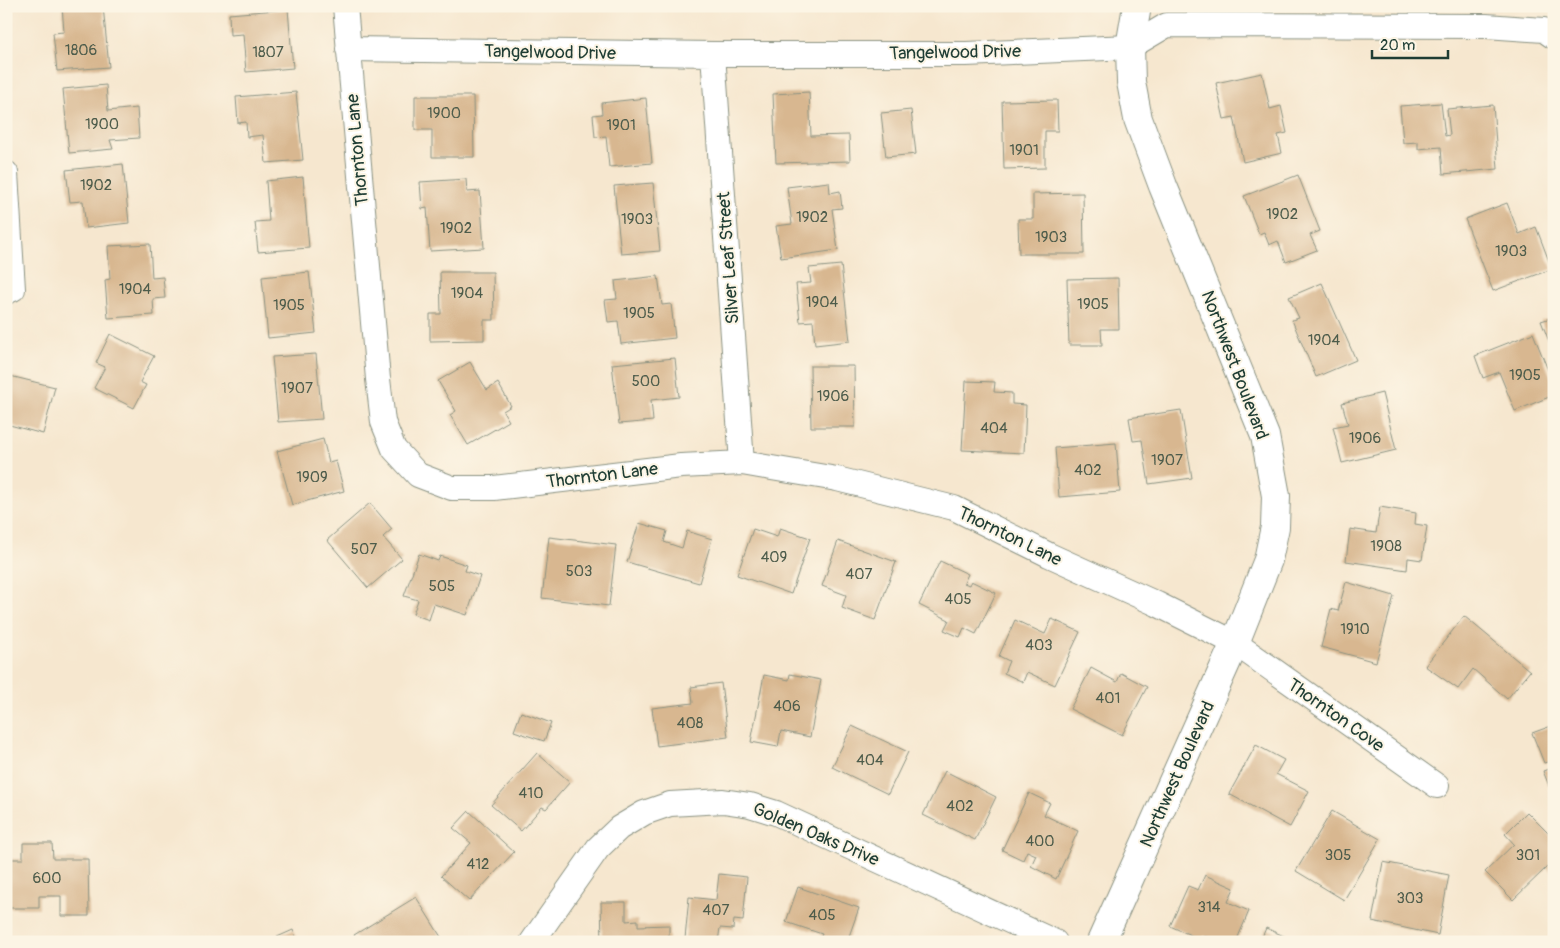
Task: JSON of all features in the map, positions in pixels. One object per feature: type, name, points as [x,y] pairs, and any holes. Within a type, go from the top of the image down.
[{"type":"street","name":"Thornton Lane","points":[[345,6],[383,422],[394,449],[418,475],[452,488],[494,488],[681,466],[742,463],[837,479],[954,508],[1235,643]]},
{"type":"street","name":"Northwest Boulevard","points":[[1101,942],[1235,643],[1268,560],[1275,527],[1276,496],[1265,436],[1163,186],[1138,119],[1131,82],[1130,47],[1137,6]]},
{"type":"street","name":"Tangelwood Drive","points":[[348,49],[714,54],[966,54],[1130,47],[1167,25],[1486,26],[1544,30],[1554,37]]},
{"type":"street","name":"Silver Leaf Street","points":[[714,54],[742,463]]},
{"type":"street","points":[[6,173],[10,291]]},
{"type":"street","name":"Thornton Cove","points":[[1235,643],[1437,786]]},
{"type":"street","name":"Golden Oaks Drive","points":[[532,942],[598,848],[619,828],[644,814],[670,804],[723,801],[750,805],[776,813],[1055,942]]},
{"type":"building","points":[[62,6],[103,6],[109,67],[57,71],[53,33],[64,32]]},
{"type":"building","points":[[288,9],[293,68],[246,72],[243,34],[230,35],[229,14]]},
{"type":"building","points":[[1262,73],[1270,109],[1281,106],[1287,133],[1278,135],[1282,153],[1243,162],[1234,117],[1224,119],[1216,83]]},
{"type":"building","points":[[106,85],[108,111],[137,108],[139,138],[110,140],[113,149],[69,153],[63,89]]},
{"type":"building","points":[[296,92],[303,160],[266,163],[263,135],[247,137],[246,122],[238,123],[236,97]]},
{"type":"building","points":[[809,92],[811,136],[849,135],[850,161],[776,163],[773,94]]},
{"type":"building","points":[[415,96],[473,96],[474,157],[432,157],[432,130],[415,130]]},
{"type":"building","points":[[646,98],[652,163],[609,167],[606,136],[595,137],[593,115],[602,114],[601,103]]},
{"type":"building","points":[[1057,100],[1058,131],[1045,131],[1045,168],[1004,169],[1002,101]]},
{"type":"building","points":[[1441,103],[1445,136],[1450,135],[1447,109],[1493,105],[1498,169],[1443,174],[1441,147],[1418,149],[1418,142],[1403,143],[1400,106]]},
{"type":"building","points":[[911,110],[916,154],[886,157],[881,113]]},
{"type":"building","points":[[123,164],[129,223],[86,228],[83,201],[70,202],[66,170]]},
{"type":"building","points":[[1298,175],[1320,231],[1310,235],[1317,250],[1286,262],[1278,241],[1269,245],[1264,232],[1259,234],[1244,196]]},
{"type":"building","points":[[303,177],[309,248],[258,252],[255,222],[269,221],[266,181]]},
{"type":"building","points":[[466,179],[467,192],[480,191],[484,248],[430,251],[427,208],[422,209],[420,182]]},
{"type":"building","points":[[829,182],[830,193],[840,191],[842,208],[832,209],[838,250],[781,258],[776,226],[792,224],[787,187]]},
{"type":"building","points":[[653,183],[660,251],[621,254],[614,186]]},
{"type":"building","points":[[1083,193],[1084,254],[1019,254],[1018,219],[1033,219],[1033,194]]},
{"type":"building","points":[[1507,203],[1519,234],[1536,227],[1552,269],[1493,291],[1465,219]]},
{"type":"building","points":[[150,244],[152,278],[163,277],[165,298],[153,299],[154,315],[108,318],[105,280],[110,279],[108,246]]},
{"type":"building","points":[[841,265],[850,341],[815,345],[813,321],[800,322],[796,284],[811,283],[809,268]]},
{"type":"building","points":[[309,272],[316,333],[268,338],[262,277]]},
{"type":"building","points":[[440,272],[493,272],[494,320],[484,320],[484,340],[430,341],[430,314],[441,314]]},
{"type":"building","points":[[658,276],[662,305],[671,304],[675,338],[621,344],[618,321],[608,322],[605,300],[617,299],[615,281]]},
{"type":"building","points":[[1118,278],[1119,329],[1101,329],[1102,345],[1069,345],[1067,279]]},
{"type":"building","points":[[1322,283],[1356,360],[1316,377],[1292,320],[1299,318],[1289,297]]},
{"type":"building","points":[[1554,317],[1554,354],[1541,321]]},
{"type":"building","points":[[1533,333],[1554,385],[1554,395],[1515,411],[1499,372],[1483,378],[1475,356]]},
{"type":"building","points":[[110,334],[154,356],[140,382],[146,385],[134,408],[94,388],[105,367],[96,363]]},
{"type":"building","points":[[316,354],[322,419],[278,422],[272,357]]},
{"type":"building","points":[[675,358],[679,397],[651,400],[653,421],[619,424],[612,364]]},
{"type":"building","points":[[470,362],[487,390],[498,383],[511,406],[503,411],[509,421],[468,445],[450,415],[456,411],[438,381]]},
{"type":"building","points":[[810,366],[854,366],[855,427],[811,427]]},
{"type":"building","points":[[6,375],[55,387],[43,434],[6,424]]},
{"type":"building","points":[[966,381],[995,382],[994,392],[1012,393],[1012,404],[1026,405],[1024,453],[962,450]]},
{"type":"building","points":[[1382,393],[1396,450],[1342,463],[1333,427],[1348,424],[1342,403]]},
{"type":"building","points":[[1181,410],[1192,478],[1149,484],[1142,440],[1133,441],[1129,418]]},
{"type":"building","points":[[323,439],[329,463],[336,461],[344,491],[292,505],[277,451]]},
{"type":"building","points":[[1116,443],[1120,492],[1059,497],[1055,448]]},
{"type":"building","points":[[370,503],[392,529],[383,537],[402,559],[368,588],[327,540]]},
{"type":"building","points":[[1380,507],[1416,513],[1415,524],[1427,526],[1422,560],[1408,558],[1407,570],[1346,561],[1350,529],[1376,533]]},
{"type":"building","points":[[639,523],[667,531],[664,542],[682,548],[687,531],[712,539],[699,583],[627,562]]},
{"type":"building","points":[[780,528],[810,538],[791,594],[737,575],[753,529],[777,537]]},
{"type":"building","points":[[549,537],[616,545],[609,606],[542,598]]},
{"type":"building","points":[[838,541],[896,562],[875,620],[842,608],[846,595],[822,586]]},
{"type":"building","points":[[419,554],[438,561],[440,556],[467,565],[465,571],[480,576],[467,615],[434,604],[429,620],[413,614],[418,600],[404,596]]},
{"type":"building","points":[[940,561],[968,574],[964,583],[969,585],[971,581],[996,593],[976,634],[964,628],[960,637],[944,630],[949,620],[919,605]]},
{"type":"building","points":[[1346,582],[1394,596],[1376,662],[1321,647],[1331,609],[1338,611]]},
{"type":"building","points":[[1464,616],[1530,671],[1507,699],[1473,669],[1458,689],[1425,666]]},
{"type":"building","points":[[1052,619],[1080,632],[1055,685],[1027,672],[1023,682],[1004,673],[1009,661],[999,656],[1015,620],[1045,634]]},
{"type":"building","points":[[1091,668],[1117,682],[1121,673],[1147,687],[1122,735],[1070,709]]},
{"type":"building","points":[[790,674],[821,680],[810,737],[781,731],[778,747],[751,742],[764,675],[789,680]]},
{"type":"building","points":[[721,683],[728,737],[657,746],[652,708],[693,703],[691,687]]},
{"type":"building","points":[[521,712],[551,723],[544,741],[514,731]]},
{"type":"building","points":[[1554,725],[1554,760],[1544,763],[1532,733]]},
{"type":"building","points":[[852,726],[908,752],[888,794],[832,767]]},
{"type":"building","points":[[1256,745],[1284,760],[1276,774],[1309,791],[1290,827],[1229,794]]},
{"type":"building","points":[[537,753],[570,782],[546,809],[542,807],[521,831],[491,805]]},
{"type":"building","points":[[1554,767],[1554,798],[1543,771]]},
{"type":"building","points":[[945,771],[996,797],[975,840],[923,815]]},
{"type":"building","points":[[1029,793],[1050,803],[1044,815],[1078,831],[1056,879],[1031,866],[1036,855],[1027,851],[1023,860],[1002,850]]},
{"type":"building","points":[[469,811],[514,852],[469,901],[441,876],[471,843],[453,828]]},
{"type":"building","points":[[1332,811],[1380,839],[1344,900],[1296,871]]},
{"type":"building","points":[[1527,812],[1554,839],[1554,874],[1547,867],[1513,900],[1485,872],[1514,844],[1505,834]]},
{"type":"building","points":[[23,843],[52,843],[53,859],[88,859],[89,916],[61,916],[61,896],[39,896],[39,908],[6,908],[6,859],[23,859]]},
{"type":"building","points":[[1383,862],[1449,875],[1438,935],[1372,921]]},
{"type":"building","points":[[719,874],[747,877],[743,921],[734,920],[733,929],[720,928],[718,942],[685,939],[689,897],[716,900]]},
{"type":"building","points":[[1205,875],[1234,888],[1228,902],[1249,911],[1236,942],[1218,942],[1204,936],[1202,940],[1170,926],[1188,886],[1198,890]]},
{"type":"building","points":[[798,887],[859,908],[847,942],[819,942],[822,934],[786,922]]},
{"type":"building","points":[[416,897],[441,937],[434,942],[358,942],[354,935]]},
{"type":"building","points":[[601,902],[626,902],[626,921],[638,920],[638,926],[669,925],[669,942],[602,942]]},
{"type":"building","points":[[1266,928],[1297,942],[1260,942]]},
{"type":"building","points":[[293,930],[298,942],[266,942]]}]
